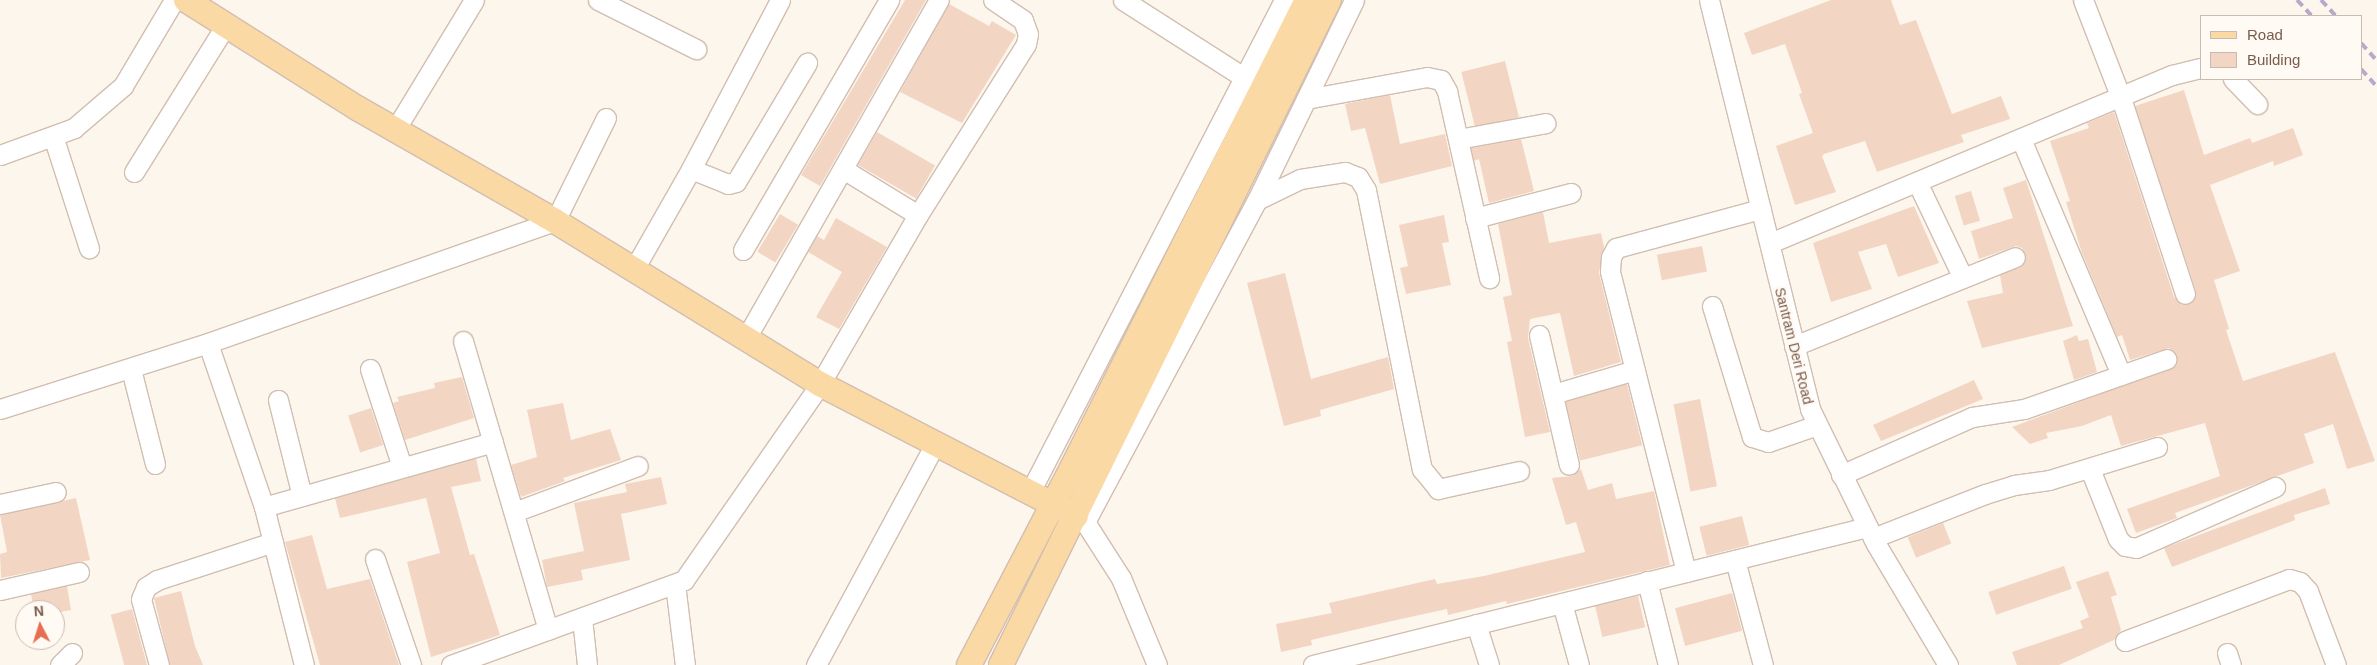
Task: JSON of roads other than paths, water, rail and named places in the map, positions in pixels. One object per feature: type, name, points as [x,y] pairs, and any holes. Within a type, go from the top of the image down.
[{"type":"main road","points":[[186,0],[395,130],[555,221],[820,384],[1054,503],[1080,519]]},
{"type":"main road","points":[[969,665],[1072,468],[1307,0]]},
{"type":"main road","points":[[1001,665],[1080,519],[1096,475],[1329,0]]},
{"type":"street","points":[[0,155],[74,128],[123,86],[174,0]]},
{"type":"street","points":[[395,130],[474,0]]},
{"type":"street","points":[[598,0],[696,49]]},
{"type":"street","points":[[634,269],[691,169],[780,0]]},
{"type":"street","points":[[743,250],[890,0]]},
{"type":"street","points":[[746,338],[939,0]]},
{"type":"street","points":[[451,665],[490,658],[548,630],[684,580],[820,384],[918,215],[1026,44],[1028,34],[1023,20],[993,0]]},
{"type":"street","points":[[1123,0],[1245,78]]},
{"type":"street","points":[[1030,492],[1284,0]]},
{"type":"street","points":[[1157,665],[1121,578],[1080,519],[1257,200],[1354,0]]},
{"type":"street","name":"Santram Deri Road","points":[[1709,0],[1810,410],[1870,533],[1948,665]]},
{"type":"street","points":[[2084,0],[2121,98],[2184,294]]},
{"type":"street","points":[[134,172],[226,25]]},
{"type":"street","points":[[691,169],[728,184],[736,182],[807,63]]},
{"type":"street","points":[[1770,243],[2121,98],[2172,75],[2200,68]]},
{"type":"street","points":[[1306,99],[1426,77],[1440,80],[1447,91],[1489,278]]},
{"type":"street","points":[[2234,80],[2257,104]]},
{"type":"street","points":[[0,409],[208,343],[555,221],[606,118]]},
{"type":"street","points":[[1458,139],[1546,123]]},
{"type":"street","points":[[52,136],[89,248]]},
{"type":"street","points":[[2021,139],[2121,375]]},
{"type":"street","points":[[842,169],[918,215]]},
{"type":"street","points":[[1257,200],[1300,179],[1345,172],[1358,177],[1366,190],[1422,469],[1438,489],[1519,471]]},
{"type":"street","points":[[1917,182],[1963,278]]},
{"type":"street","points":[[1475,218],[1571,193]]},
{"type":"street","points":[[1686,572],[1610,271],[1611,257],[1616,248],[1761,209]]},
{"type":"street","points":[[1794,346],[2015,257]]},
{"type":"street","points":[[1712,306],[1752,437],[1768,442],[1817,425]]},
{"type":"street","points":[[1539,335],[1569,465]]},
{"type":"street","points":[[462,341],[548,630]]},
{"type":"street","points":[[208,343],[264,507],[304,665]]},
{"type":"street","points":[[1841,474],[1972,417],[2024,409],[2167,359]]},
{"type":"street","points":[[131,369],[155,464]]},
{"type":"street","points":[[370,369],[402,467]]},
{"type":"street","points":[[1553,394],[1635,370]]},
{"type":"street","points":[[278,400],[302,496]]},
{"type":"street","points":[[264,507],[493,442]]},
{"type":"street","points":[[816,665],[935,444]]},
{"type":"street","points":[[1313,665],[1735,560],[1870,533],[1985,494],[2090,469],[2157,447]]},
{"type":"street","points":[[514,512],[638,466]]},
{"type":"street","points":[[2090,469],[2118,539],[2125,546],[2136,548],[2276,487]]},
{"type":"street","points":[[0,504],[56,492]]},
{"type":"street","points":[[159,665],[141,599],[146,587],[157,580],[272,542]]},
{"type":"street","points":[[375,559],[412,665]]},
{"type":"street","points":[[1735,560],[1764,665]]},
{"type":"street","points":[[0,590],[79,572]]},
{"type":"street","points":[[2125,641],[2289,579],[2300,582],[2308,591],[2336,665]]},
{"type":"street","points":[[1647,582],[1668,665]]},
{"type":"street","points":[[675,584],[685,665]]},
{"type":"street","points":[[1562,603],[1579,665]]},
{"type":"street","points":[[582,618],[587,665]]},
{"type":"street","points":[[1476,624],[1489,665]]},
{"type":"railway","points":[[2297,0],[2311,15]]},
{"type":"railway","points":[[2321,0],[2335,15]]},
{"type":"railway","points":[[2362,44],[2377,61]]},
{"type":"railway","points":[[2362,70],[2377,87]]}]
